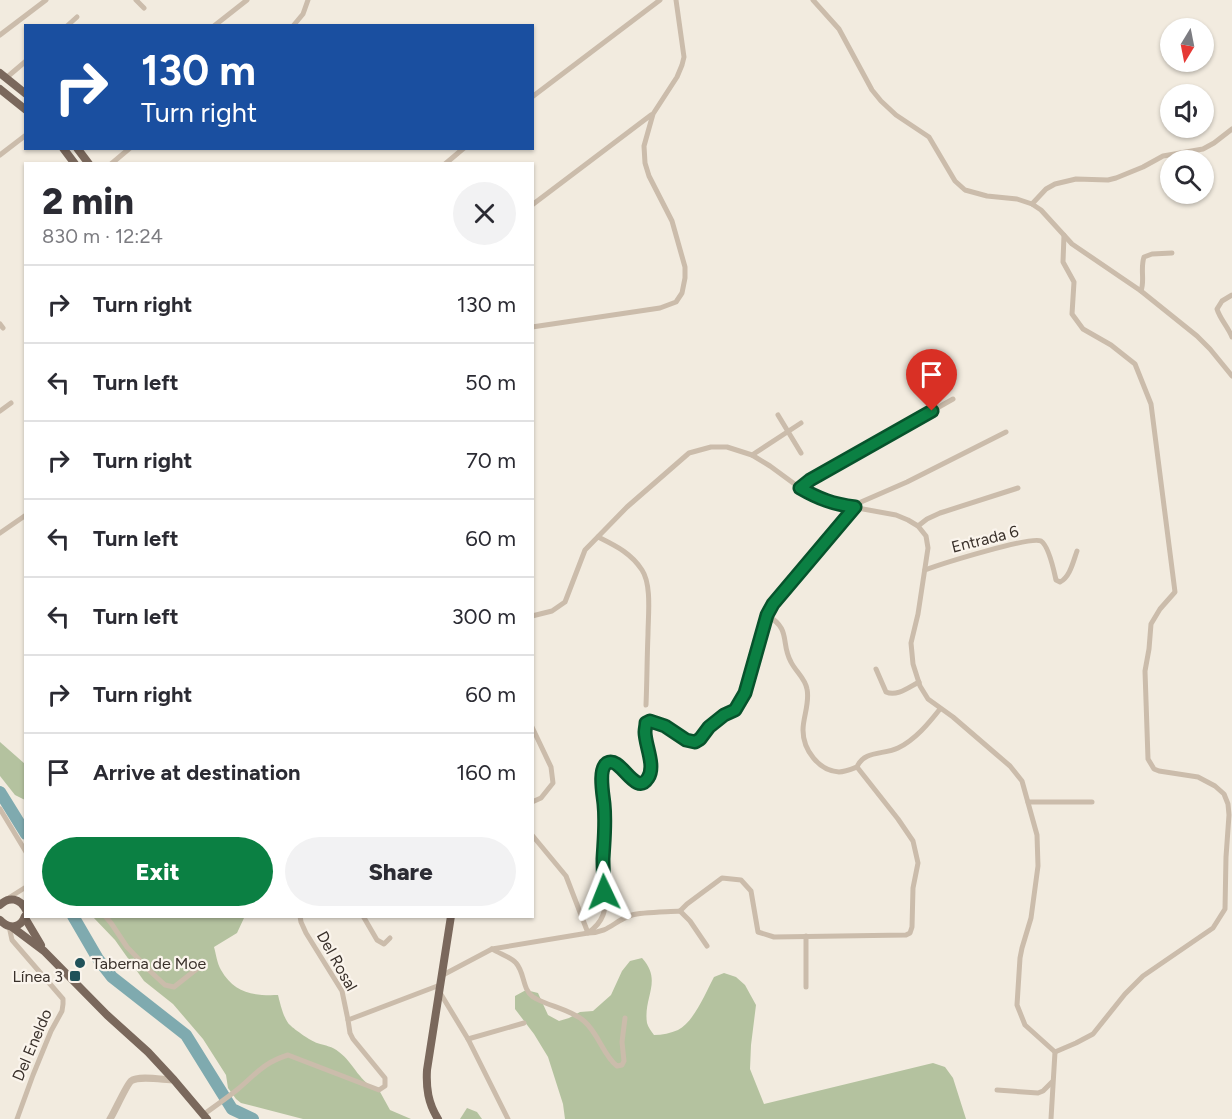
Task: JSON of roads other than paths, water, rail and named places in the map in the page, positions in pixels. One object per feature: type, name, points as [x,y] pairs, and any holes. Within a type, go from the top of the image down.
[{"type":"main road","points":[[3,76],[24,92]]},
{"type":"main road","points":[[0,89],[24,108]]},
{"type":"main road","points":[[3,901],[13,898],[19,900],[24,906]]},
{"type":"main road","points":[[5,924],[20,924],[24,916]]},
{"type":"main road","points":[[27,918],[44,951]]},
{"type":"main road","points":[[438,1119],[426,1087],[427,1070],[451,918]]},
{"type":"main road","points":[[5,924],[44,951],[107,1015],[148,1052],[205,1117]]},
{"type":"street","points":[[0,35],[46,0]]},
{"type":"street","points":[[136,0],[144,8]]},
{"type":"street","points":[[216,24],[247,0]]},
{"type":"street","points":[[294,24],[303,14],[308,0]]},
{"type":"street","points":[[534,95],[660,0]]},
{"type":"street","points":[[534,327],[649,310],[676,302],[682,293],[686,278],[682,253],[672,221],[649,176],[645,163],[644,146],[653,114],[677,77],[684,57],[676,0]]},
{"type":"street","points":[[813,0],[839,29],[872,90],[896,115],[928,137],[955,181],[965,190],[987,196],[1017,199],[1032,204],[1048,217],[1072,244],[1141,291],[1197,336],[1232,376]]},
{"type":"street","points":[[70,24],[77,18]]},
{"type":"street","points":[[3,76],[24,61]]},
{"type":"street","points":[[534,203],[653,114]]},
{"type":"street","points":[[1032,204],[1055,183],[1076,179],[1108,180],[1143,167],[1162,156],[1203,149],[1232,129]]},
{"type":"street","points":[[0,155],[24,137]]},
{"type":"street","points":[[113,162],[128,150]]},
{"type":"street","points":[[447,162],[462,150]]},
{"type":"street","points":[[1055,1052],[1093,1034],[1125,994],[1143,976],[1213,928],[1225,909],[1229,815],[1224,794],[1215,786],[1198,777],[1154,769],[1148,759],[1145,671],[1151,624],[1175,592],[1151,404],[1135,364],[1111,345],[1083,329],[1072,314],[1074,282],[1063,262],[1064,236]]},
{"type":"street","points":[[1141,291],[1144,257],[1152,254],[1172,253]]},
{"type":"street","points":[[1232,295],[1222,301],[1217,309],[1232,337]]},
{"type":"street","points":[[800,488],[810,480],[952,399]]},
{"type":"street","points":[[0,411],[11,403]]},
{"type":"street","points":[[778,415],[801,453]]},
{"type":"street","points":[[752,455],[801,423]]},
{"type":"street","points":[[588,933],[599,923],[605,909],[603,859],[606,820],[601,775],[604,766],[613,762],[635,782],[642,783],[650,774],[646,723],[650,721],[665,726],[686,740],[695,742],[724,715],[735,710],[745,693],[767,615],[773,604],[855,507],[861,502],[907,482],[1006,432]]},
{"type":"street","points":[[534,616],[552,611],[565,602],[585,550],[627,507],[689,453],[711,447],[727,447],[752,455],[818,499],[896,515],[918,526],[926,536],[928,548],[911,643],[913,664],[928,699],[953,717],[1010,766],[1022,780],[1037,836],[1038,866],[1031,918],[1020,958],[1017,1005],[1025,1025],[1055,1052]]},
{"type":"street","points":[[918,526],[940,513],[1018,488]]},
{"type":"street","points":[[0,533],[24,516]]},
{"type":"street","points":[[598,537],[623,550],[638,564],[647,580],[646,705]]},
{"type":"street","name":"Entrada 6","points":[[925,570],[1001,547],[1033,540],[1043,542],[1047,548],[1056,580],[1060,582],[1064,581],[1068,575],[1077,551]]},
{"type":"street","points":[[767,615],[777,621],[785,633],[790,661],[805,681],[808,699],[803,734],[807,750],[818,763],[840,772],[857,767],[865,756],[898,748],[907,742],[927,725],[940,709]]},
{"type":"street","points":[[876,669],[886,692],[891,694],[919,682]]},
{"type":"street","points":[[534,731],[551,767],[553,783],[541,798],[534,801]]},
{"type":"street","points":[[441,976],[492,949],[598,933],[606,931],[633,915],[680,910],[722,878],[741,880],[751,891],[758,932],[774,936],[906,935],[910,933],[918,863],[913,841],[857,767]]},
{"type":"street","points":[[1028,802],[1092,802]]},
{"type":"street","points":[[0,808],[24,849]]},
{"type":"street","points":[[534,836],[566,876],[588,933]]},
{"type":"street","points":[[3,901],[24,888]]},
{"type":"street","points":[[680,910],[707,946]]},
{"type":"street","points":[[107,918],[132,954],[165,985],[174,987],[198,968]]},
{"type":"street","name":"Del Rosal","points":[[205,1117],[261,1068],[274,1059],[288,1055],[379,1090],[385,1086],[385,1078],[353,1039],[342,991],[306,933],[300,918]]},
{"type":"street","points":[[364,918],[380,943],[384,944],[390,938]]},
{"type":"street","name":"Del Eneldo","points":[[5,924],[12,940],[63,999],[62,1011],[51,1031],[17,1119]]},
{"type":"street","points":[[806,936],[806,987]]},
{"type":"street","points":[[492,949],[516,962],[532,996],[583,1020],[596,1035],[608,1057],[617,1066],[622,1065],[624,1061],[622,1042],[626,1018]]},
{"type":"street","points":[[348,1020],[439,988],[468,1039],[508,1119]]},
{"type":"street","points":[[468,1039],[524,1023]]},
{"type":"street","points":[[1051,1119],[1055,1052]]},
{"type":"street","points":[[110,1119],[131,1081],[138,1078],[174,1080]]},
{"type":"street","points":[[997,1090],[1038,1093],[1052,1082]]},
{"type":"waterway","points":[[0,792],[24,831]]},
{"type":"waterway","points":[[74,918],[98,959],[112,977],[186,1035],[232,1109],[253,1119]]},
{"type":"place","name":"Taberna de Moe","points":[[80,963]]},
{"type":"place","name":"Línea 3","points":[[75,976]]}]
